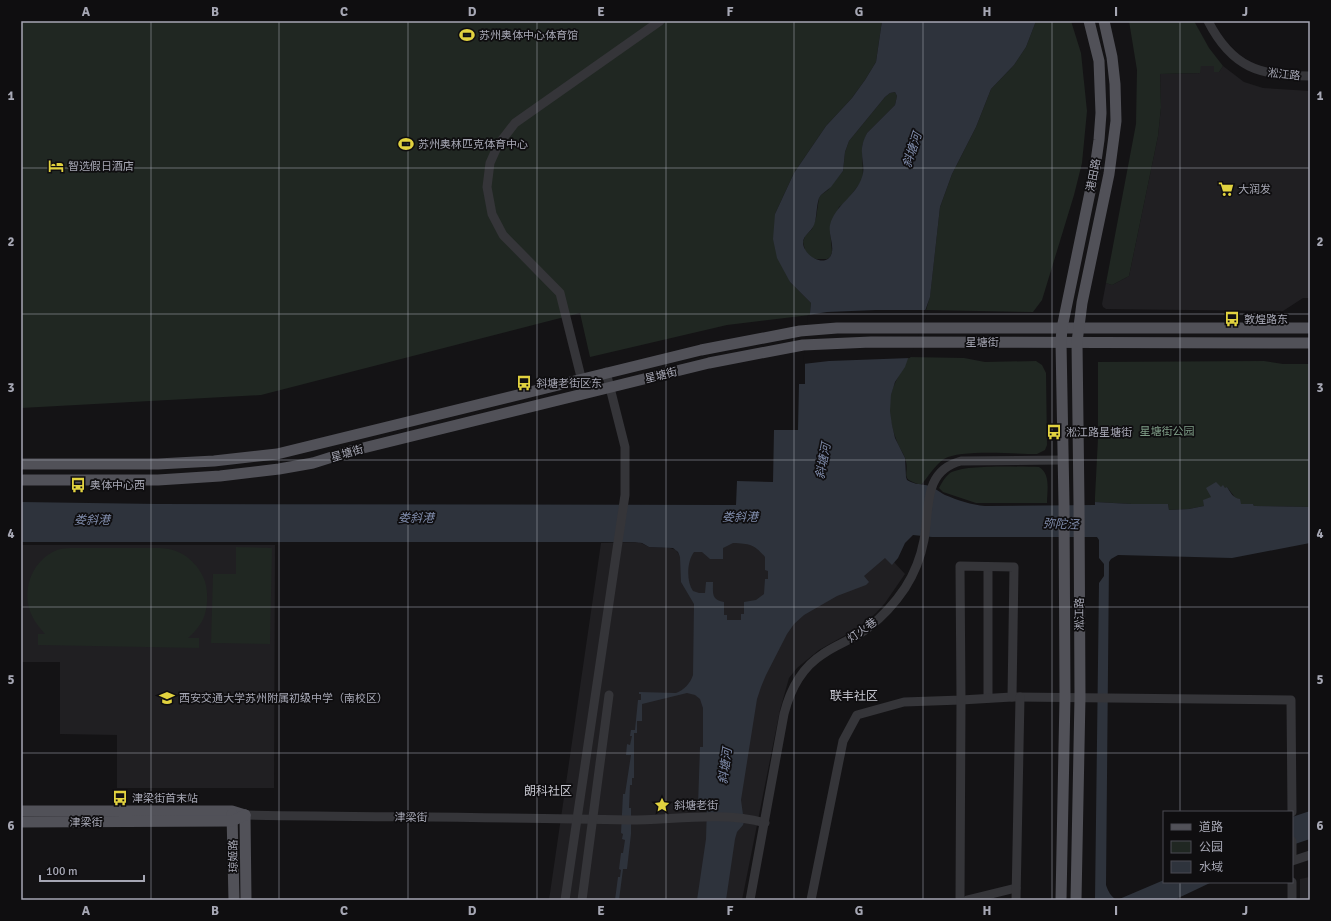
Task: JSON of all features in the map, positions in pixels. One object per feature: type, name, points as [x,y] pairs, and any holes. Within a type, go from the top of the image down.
[{"type":"main road","name":"港田路","points":[[1062,328],[1095,168],[1099,140],[1101,113],[1100,74],[1089,21]]},
{"type":"main road","name":"港田路","points":[[1078,328],[1109,174],[1116,121],[1115,84],[1112,56],[1104,21]]},
{"type":"main road","name":"星塘街","points":[[21,464],[158,464],[214,461],[277,454],[606,372],[701,350],[800,331],[837,328],[1310,328]]},
{"type":"main road","name":"淞江路","points":[[1061,900],[1065,697],[1062,328]]},
{"type":"main road","name":"淞江路","points":[[1076,900],[1080,697],[1078,328]]},
{"type":"main road","name":"星塘街","points":[[21,480],[158,480],[220,476],[279,469],[313,462],[351,451],[709,363],[803,345],[837,342],[1310,344]]},
{"type":"main road","name":"津梁街","points":[[21,811],[232,816]]},
{"type":"main road","name":"津梁街","points":[[21,822],[245,815]]},
{"type":"main road","name":"琼姬路","points":[[245,815],[246,900]]},
{"type":"main road","name":"琼姬路","points":[[232,816],[234,900]]},
{"type":"street","points":[[585,393],[560,293],[503,235],[492,214],[487,187],[490,163],[498,145],[516,123],[660,21]]},
{"type":"street","name":"淞江路","points":[[1208,21],[1222,45],[1236,59],[1253,69],[1272,74],[1310,76]]},
{"type":"street","points":[[564,900],[625,495],[625,447],[606,372]]},
{"type":"street","name":"灯火巷","points":[[750,900],[787,701],[796,682],[813,662],[823,654],[867,628],[892,605],[905,587],[914,572],[924,540],[928,499],[936,478],[952,464],[961,461],[1063,460]]},
{"type":"street","points":[[960,900],[960,566],[1014,567],[1016,697],[1016,900]]},
{"type":"street","points":[[988,567],[988,698]]},
{"type":"street","points":[[582,900],[609,695]]},
{"type":"street","points":[[811,900],[843,741],[857,715],[904,702],[1016,697],[1291,700],[1292,811]]},
{"type":"street","name":"津梁街","points":[[245,815],[576,818],[635,820],[703,817],[750,818],[765,823]]},
{"type":"street","points":[[1293,861],[1310,855]]},
{"type":"street","points":[[1292,883],[1292,900]]},
{"type":"street","points":[[967,900],[1016,888]]},
{"type":"shaded area","points":[[1200,66],[1214,66],[1215,72],[1219,72],[1223,66],[1244,82],[1263,88],[1310,91],[1310,298],[1303,298],[1283,311],[1106,309],[1102,304],[1106,283],[1112,285],[1129,276],[1158,136],[1161,107],[1160,74],[1200,73]]},
{"type":"shaded area","name":"斜塘老街","points":[[692,539],[881,548],[905,574],[885,603],[876,613],[858,628],[819,650],[797,668],[789,678],[780,710],[742,900],[549,900],[601,543],[639,542],[649,547],[670,548],[676,550],[680,556]]},
{"type":"shaded area","name":"西安交通大学苏州附属初级中学（南校区）","points":[[21,545],[275,545],[274,788],[117,788],[117,735],[60,734],[60,662],[21,662]]},
{"type":"shaded area","points":[[1310,877],[1310,900],[1300,900],[1300,879]]},
{"type":"green space","name":"苏州奥林匹克体育中心","points":[[21,21],[882,21],[876,62],[852,98],[826,126],[794,173],[775,214],[790,282],[811,303],[810,315],[727,325],[590,357],[580,313],[261,395],[21,408]]},
{"type":"green space","points":[[1036,21],[1071,21],[1081,53],[1087,111],[1082,163],[1074,195],[1042,300],[1033,312],[926,310],[930,296],[940,207],[952,174],[976,127],[991,89],[1014,65],[1026,47]]},
{"type":"green space","points":[[1129,21],[1194,21],[1209,48],[1223,66],[1219,72],[1214,72],[1214,66],[1201,66],[1200,73],[1160,74],[1161,107],[1158,136],[1129,276],[1112,285],[1106,283],[1136,124],[1137,70]]},
{"type":"green space","points":[[895,92],[897,96],[895,105],[867,133],[862,146],[863,177],[846,202],[839,207],[830,229],[832,252],[830,257],[827,259],[816,259],[810,257],[805,250],[803,242],[805,236],[812,229],[816,218],[819,198],[828,190],[843,171],[845,152],[849,141],[885,97],[890,93]]},
{"type":"green space","points":[[908,357],[964,358],[985,362],[1036,361],[1042,365],[1046,373],[1047,445],[1045,450],[1037,454],[975,453],[952,456],[944,459],[921,485],[909,480],[906,475],[907,468],[905,458],[897,442],[890,413],[891,394],[896,380]]},
{"type":"green space","name":"星塘街公园","points":[[1264,361],[1283,364],[1310,364],[1310,507],[1254,506],[1253,504],[1240,504],[1227,487],[1226,489],[1222,487],[1204,506],[1189,509],[1169,510],[1168,504],[1095,502],[1098,438],[1098,362]]},
{"type":"green space","points":[[980,467],[1039,467],[1043,470],[1047,478],[1047,503],[976,503],[943,492],[939,488],[950,473],[957,470]]},
{"type":"green space","points":[[236,547],[272,548],[270,644],[211,643],[213,574],[236,574]]},
{"type":"green space","points":[[66,548],[164,548],[182,554],[193,562],[201,573],[206,586],[207,607],[201,623],[188,638],[199,638],[199,648],[38,645],[38,634],[45,634],[38,626],[30,611],[27,593],[32,575],[42,560],[59,549]]},
{"type":"water","points":[[882,21],[1036,21],[1026,47],[1014,65],[991,89],[976,127],[952,174],[940,207],[930,297],[905,367],[895,382],[891,395],[890,411],[892,425],[895,438],[905,458],[907,480],[931,487],[945,495],[975,505],[985,506],[1095,505],[1095,502],[1168,504],[1169,510],[1189,509],[1204,506],[1203,500],[1211,497],[1206,488],[1216,482],[1221,487],[1223,485],[1225,488],[1227,487],[1234,496],[1240,499],[1241,504],[1253,504],[1254,506],[1310,507],[1310,543],[1232,558],[1118,555],[1109,562],[1106,885],[1110,894],[1117,900],[1095,900],[1099,583],[1104,576],[1104,564],[1099,558],[1099,540],[1097,537],[932,537],[913,535],[905,543],[898,558],[892,565],[885,558],[864,576],[869,582],[866,585],[837,596],[804,615],[794,624],[787,634],[766,675],[757,699],[741,800],[744,822],[737,832],[735,839],[726,900],[697,900],[706,839],[707,807],[698,806],[700,747],[703,747],[703,708],[700,699],[695,695],[687,693],[642,704],[642,721],[637,721],[637,733],[634,733],[634,778],[632,778],[632,785],[630,785],[629,808],[631,808],[631,834],[627,869],[623,869],[619,900],[615,900],[618,877],[620,877],[621,870],[619,869],[621,853],[623,853],[625,840],[622,839],[623,834],[621,833],[623,794],[625,794],[631,755],[626,755],[627,744],[630,745],[632,736],[630,736],[631,730],[635,730],[638,700],[641,700],[641,694],[639,694],[639,692],[676,693],[686,686],[693,675],[694,604],[681,582],[680,557],[678,552],[673,548],[649,547],[642,543],[635,542],[21,542],[21,502],[158,504],[736,505],[737,481],[773,482],[774,430],[798,430],[799,384],[805,384],[805,363],[811,303],[790,282],[777,258],[773,239],[775,214],[794,173],[826,126],[852,98],[876,62]],"holes":[[[895,92],[897,96],[895,105],[867,133],[862,145],[863,171],[859,184],[836,212],[830,225],[832,248],[831,255],[828,259],[815,259],[804,248],[803,240],[814,225],[819,198],[831,187],[843,171],[845,152],[849,141],[885,97],[890,93]],[[733,543],[748,544],[758,549],[765,557],[765,570],[768,571],[768,579],[765,579],[764,594],[756,600],[744,602],[744,614],[741,614],[741,620],[727,620],[727,615],[724,615],[724,602],[715,598],[713,582],[706,582],[705,593],[699,593],[693,591],[688,577],[690,560],[694,552],[702,552],[710,559],[723,559],[723,548]]]},
{"type":"water","points":[[1310,811],[1310,839],[1293,845],[1293,817]]},
{"type":"water","points":[[1163,880],[1163,883],[1210,883],[1174,900],[1117,900]]},
{"type":"pier","points":[[928,310],[910,358],[829,361],[803,364],[808,315],[827,312]]},
{"type":"place","name":"苏州奥体中心体育馆","points":[[467,35]]},
{"type":"place","name":"苏州奥林匹克体育中心","points":[[406,144]]},
{"type":"place","name":"智选假日酒店","points":[[56,166]]},
{"type":"place","name":"大润发","points":[[1226,189]]},
{"type":"place","name":"敦煌路东","points":[[1232,319]]},
{"type":"place","name":"斜塘老街区东","points":[[524,383]]},
{"type":"place","name":"淞江路星塘街","points":[[1054,432]]},
{"type":"place","name":"奥体中心西","points":[[78,485]]},
{"type":"place","name":"西安交通大学苏州附属初级中学（南校区）","points":[[167,698]]},
{"type":"place","name":"津梁街首末站","points":[[120,798]]},
{"type":"place","name":"斜塘老街","points":[[662,805]]},
{"type":"district","name":"联丰社区","points":[[854,696]]},
{"type":"district","name":"朗科社区","points":[[548,791]]},
{"type":"water label","name":"斜塘河","points":[[912,150]]},
{"type":"water label","name":"斜塘河","points":[[823,461]]},
{"type":"water label","name":"娄斜港","points":[[740,517]]},
{"type":"water label","name":"娄斜港","points":[[416,518]]},
{"type":"water label","name":"娄斜港","points":[[92,520]]},
{"type":"water label","name":"弥陀泾","points":[[1061,524]]},
{"type":"water label","name":"斜塘河","points":[[725,766]]}]
